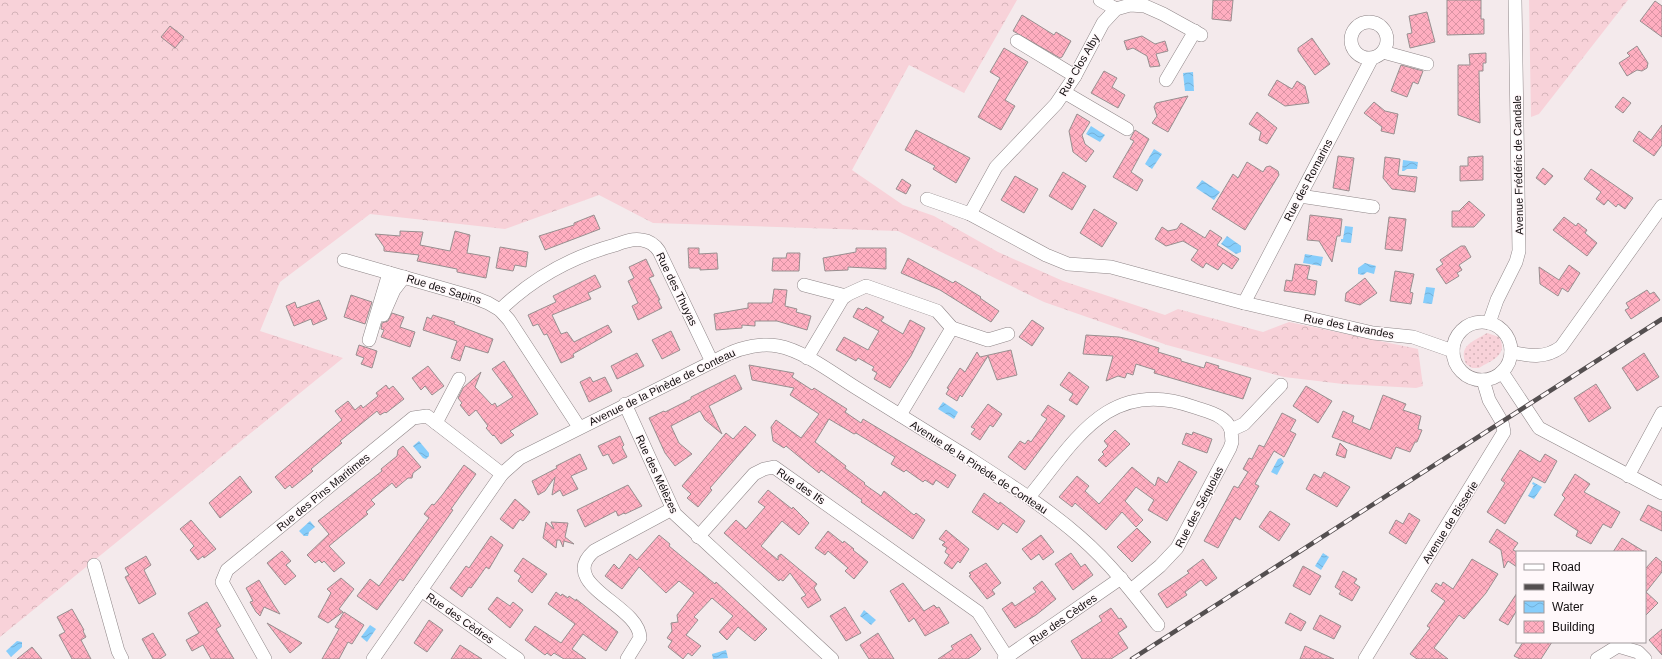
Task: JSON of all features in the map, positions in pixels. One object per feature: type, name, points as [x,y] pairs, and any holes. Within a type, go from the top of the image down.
[{"type":"street","points":[[1100,0],[1116,9],[1130,5],[1145,6],[1198,33],[1166,80]]},
{"type":"street","name":"Avenue Frédéric de Candale","points":[[1489,323],[1497,300],[1516,262],[1519,251],[1514,0]]},
{"type":"street","name":"Rue Clos Alby","points":[[970,214],[996,167],[1063,94],[1075,76],[1103,23],[1116,9]]},
{"type":"street","points":[[1017,41],[1075,76]]},
{"type":"street","name":"Rue des Romarins","points":[[1244,303],[1300,196],[1378,55],[1427,64]]},
{"type":"street","points":[[1063,94],[1069,95],[1127,129]]},
{"type":"street","points":[[1300,196],[1373,207]]},
{"type":"street","points":[[928,199],[970,214],[1061,262],[1075,265],[1111,266],[1244,303]]},
{"type":"street","points":[[1511,352],[1538,356],[1555,352],[1561,347],[1662,206]]},
{"type":"street","name":"Rue des Thuyas","points":[[500,310],[517,293],[564,263],[596,250],[631,240],[641,239],[651,243],[659,251],[712,362]]},
{"type":"street","name":"Rue des Sapins","points":[[344,260],[473,297],[500,310],[516,330],[579,427]]},
{"type":"street","points":[[389,273],[373,335],[394,290],[404,277]]},
{"type":"street","points":[[804,285],[846,296]]},
{"type":"street","points":[[807,358],[846,296],[866,286],[937,311],[952,328],[988,340],[1008,334]]},
{"type":"street","name":"Rue des Lavandes","points":[[1244,303],[1373,333],[1413,337],[1453,351]]},
{"type":"street","points":[[1480,322],[1489,323],[1502,331],[1507,337],[1511,352],[1510,359],[1502,372],[1497,376],[1483,380],[1470,377],[1460,369],[1454,357],[1453,351],[1458,334],[1464,328],[1480,322]]},
{"type":"street","points":[[900,415],[952,328]]},
{"type":"street","name":"Avenue de la Pinède de Conteau","points":[[373,659],[502,474],[520,458],[579,427],[742,348],[764,345],[787,348],[807,358],[1029,497],[1080,537],[1131,590],[1158,625]]},
{"type":"street","points":[[1502,372],[1539,428],[1662,493]]},
{"type":"street","points":[[436,423],[459,379]]},
{"type":"street","name":"Avenue de Bisserie","points":[[1365,659],[1504,432],[1502,422],[1489,400],[1483,380]]},
{"type":"street","points":[[1029,497],[1092,422],[1108,410],[1125,403],[1158,398],[1179,402],[1217,415],[1225,420],[1231,430],[1244,424],[1281,385]]},
{"type":"street","name":"Rue des Mélèzes","points":[[626,404],[672,509],[679,519],[698,537]]},
{"type":"street","points":[[1628,476],[1662,413]]},
{"type":"street","name":"Rue des Pins Maritimes","points":[[265,659],[222,582],[227,570],[413,418],[428,416],[502,474]]},
{"type":"street","name":"Rue des Séquoias","points":[[1131,590],[1160,566],[1177,548],[1230,448],[1232,442],[1231,430]]},
{"type":"street","name":"Rue des Ifs","points":[[698,537],[754,474],[764,468],[774,467],[978,612],[1006,658]]},
{"type":"street","points":[[627,659],[640,638],[638,627],[631,617],[591,585],[585,573],[586,562],[594,551],[672,509]]},
{"type":"street","points":[[698,537],[832,659]]},
{"type":"street","points":[[94,565],[118,651],[122,659]]},
{"type":"street","name":"Rue des Cèdres","points":[[1006,658],[1120,578]]},
{"type":"street","name":"Rue des Cèdres","points":[[421,590],[518,659]]},
{"type":"street","points":[[1597,659],[1618,646],[1638,652],[1645,659]]},
{"type":"green space","points":[[0,0],[1017,0],[964,93],[909,65],[852,170],[903,205],[934,216],[998,252],[1063,281],[1165,315],[1178,309],[1263,332],[1289,322],[1418,349],[1423,386],[1416,388],[1343,384],[1284,377],[1167,345],[1044,302],[898,231],[653,223],[599,195],[505,229],[370,214],[280,282],[260,331],[343,358],[0,637]]},
{"type":"green space","points":[[1529,0],[1628,0],[1539,114],[1531,117]]},
{"type":"green space","points":[[1487,333],[1499,337],[1502,343],[1500,353],[1494,359],[1479,368],[1472,368],[1466,364],[1464,358],[1465,348]]},
{"type":"water","points":[[1193,72],[1194,91],[1185,91],[1183,73]]},
{"type":"water","points":[[1091,126],[1105,135],[1100,142],[1086,134]]},
{"type":"water","points":[[1154,149],[1162,154],[1152,169],[1145,164]]},
{"type":"water","points":[[1403,160],[1418,162],[1417,169],[1407,169],[1402,171]]},
{"type":"water","points":[[1202,180],[1220,192],[1214,200],[1196,188]]},
{"type":"water","points":[[1345,226],[1353,227],[1351,243],[1341,242],[1341,239],[1343,239]]},
{"type":"water","points":[[1227,236],[1241,246],[1241,252],[1236,254],[1221,244]]},
{"type":"water","points":[[1305,254],[1323,257],[1321,266],[1303,263]]},
{"type":"water","points":[[1365,263],[1376,266],[1374,274],[1367,272],[1363,275],[1358,274],[1358,268]]},
{"type":"water","points":[[1426,287],[1435,288],[1432,304],[1423,303]]},
{"type":"water","points":[[943,402],[958,412],[954,419],[938,409]]},
{"type":"water","points":[[419,441],[429,453],[429,456],[426,459],[423,458],[413,446]]},
{"type":"water","points":[[1281,458],[1284,462],[1277,475],[1271,472],[1278,459]]},
{"type":"water","points":[[1533,482],[1542,487],[1534,499],[1528,496],[1534,485],[1532,484]]},
{"type":"water","points":[[310,521],[315,527],[309,532],[308,536],[304,536],[299,531]]},
{"type":"water","points":[[1323,553],[1329,557],[1321,570],[1315,566]]},
{"type":"water","points":[[864,610],[876,620],[871,625],[860,616]]},
{"type":"water","points":[[370,625],[376,629],[367,642],[361,637]]},
{"type":"water","points":[[17,641],[22,642],[22,647],[11,657],[6,651]]},
{"type":"water","points":[[726,650],[728,658],[713,659],[712,654]]},
{"type":"building","points":[[1213,0],[1233,0],[1231,21],[1212,19]]},
{"type":"building","points":[[1447,0],[1481,0],[1481,19],[1484,19],[1484,34],[1447,35]]},
{"type":"building","points":[[1655,1],[1662,6],[1662,37],[1640,21]]},
{"type":"building","points":[[1427,12],[1435,42],[1410,48],[1407,34],[1412,33],[1409,16]]},
{"type":"building","points":[[1022,15],[1054,35],[1056,32],[1071,41],[1062,57],[1060,58],[1013,31]]},
{"type":"building","points":[[170,26],[184,37],[175,48],[161,37]]},
{"type":"building","points":[[1142,36],[1155,44],[1165,41],[1168,51],[1156,54],[1160,66],[1150,67],[1147,56],[1133,48],[1127,50],[1124,41]]},
{"type":"building","points":[[1312,38],[1330,64],[1315,75],[1298,51],[1298,48]]},
{"type":"building","points":[[1637,46],[1648,63],[1647,68],[1642,71],[1637,70],[1627,76],[1619,63],[1630,56],[1627,53]]},
{"type":"building","points":[[1004,48],[1028,62],[1005,100],[1015,106],[1001,130],[978,117],[1000,78],[990,72]]},
{"type":"building","points":[[1486,53],[1486,63],[1483,63],[1483,71],[1479,71],[1480,123],[1458,115],[1458,65],[1470,65],[1469,54]]},
{"type":"building","points":[[1401,65],[1423,71],[1418,84],[1413,82],[1407,97],[1391,91]]},
{"type":"building","points":[[1104,71],[1117,78],[1112,87],[1125,95],[1118,108],[1091,93]]},
{"type":"building","points":[[1277,80],[1292,89],[1297,81],[1305,86],[1309,103],[1285,106],[1268,95]]},
{"type":"building","points":[[1188,96],[1168,132],[1152,123],[1157,116],[1154,107],[1156,103]]},
{"type":"building","points":[[1623,97],[1631,103],[1623,113],[1615,107]]},
{"type":"building","points":[[1374,102],[1385,111],[1398,114],[1394,134],[1381,131],[1382,127],[1364,113]]},
{"type":"building","points":[[1257,112],[1277,128],[1267,144],[1259,140],[1261,132],[1249,124]]},
{"type":"building","points":[[1077,114],[1090,122],[1082,135],[1085,144],[1094,151],[1086,162],[1073,152],[1069,131]]},
{"type":"building","points":[[1662,125],[1662,145],[1654,156],[1633,141],[1639,131],[1651,140]]},
{"type":"building","points":[[916,130],[970,158],[956,183],[933,169],[935,166],[905,150]]},
{"type":"building","points":[[1135,130],[1149,139],[1131,172],[1143,180],[1137,191],[1113,177],[1134,141],[1130,139]]},
{"type":"building","points":[[1338,156],[1354,158],[1349,191],[1333,188]]},
{"type":"building","points":[[1483,156],[1483,180],[1460,181],[1460,166],[1468,166],[1468,157]]},
{"type":"building","points":[[1385,157],[1400,159],[1398,175],[1417,177],[1415,192],[1392,189],[1383,178]]},
{"type":"building","points":[[1247,162],[1263,172],[1266,167],[1270,166],[1278,171],[1279,175],[1245,230],[1212,209],[1233,174],[1238,178]]},
{"type":"building","points":[[1543,168],[1553,176],[1545,185],[1536,178]]},
{"type":"building","points":[[1591,169],[1633,198],[1625,209],[1618,204],[1616,207],[1608,200],[1604,205],[1596,199],[1601,192],[1584,179]]},
{"type":"building","points":[[1063,172],[1086,186],[1072,210],[1049,196]]},
{"type":"building","points":[[1015,176],[1038,189],[1024,213],[1001,200]]},
{"type":"building","points":[[902,179],[911,185],[906,194],[896,189]]},
{"type":"building","points":[[1469,201],[1485,215],[1474,227],[1452,227],[1452,211],[1459,211]]},
{"type":"building","points":[[1094,209],[1117,223],[1102,247],[1080,233]]},
{"type":"building","points":[[594,215],[600,229],[545,250],[539,236],[574,225],[574,223]]},
{"type":"building","points":[[1310,215],[1342,219],[1340,236],[1337,236],[1332,262],[1319,241],[1307,240]]},
{"type":"building","points":[[1389,217],[1406,219],[1402,251],[1385,249]]},
{"type":"building","points":[[1564,217],[1576,226],[1578,223],[1587,230],[1585,233],[1597,243],[1587,256],[1553,230]]},
{"type":"building","points":[[1181,223],[1205,238],[1210,230],[1222,238],[1217,245],[1239,259],[1232,269],[1223,263],[1218,270],[1206,263],[1203,268],[1191,260],[1198,250],[1183,241],[1166,246],[1155,239],[1162,227],[1168,231],[1177,229]]},
{"type":"building","points":[[400,231],[423,232],[420,245],[450,251],[455,231],[470,235],[467,253],[490,257],[486,278],[457,272],[457,269],[417,261],[419,255],[384,251],[384,247],[375,234],[400,236]]},
{"type":"building","points":[[1461,246],[1465,246],[1471,257],[1459,265],[1462,270],[1457,273],[1459,276],[1446,284],[1436,269],[1443,264],[1440,260]]},
{"type":"building","points":[[500,247],[528,252],[526,267],[515,265],[513,271],[496,268]]},
{"type":"building","points":[[688,248],[699,248],[699,254],[717,253],[718,269],[700,270],[700,268],[689,268]]},
{"type":"building","points":[[856,248],[886,248],[886,269],[848,267],[848,270],[825,271],[823,258],[856,252]]},
{"type":"building","points":[[787,253],[800,253],[799,271],[772,271],[773,258],[786,258]]},
{"type":"building","points":[[908,258],[953,283],[955,281],[981,297],[980,298],[999,311],[991,322],[940,290],[901,273]]},
{"type":"building","points":[[646,259],[654,276],[649,278],[660,300],[658,300],[662,308],[638,320],[632,306],[638,303],[628,281],[634,278],[629,267]]},
{"type":"building","points":[[1295,264],[1310,266],[1307,279],[1317,281],[1315,295],[1284,291],[1286,280],[1292,281]]},
{"type":"building","points":[[1569,265],[1580,273],[1568,292],[1562,288],[1558,296],[1540,284],[1539,267],[1559,280]]},
{"type":"building","points":[[1395,271],[1414,274],[1410,292],[1413,293],[1411,304],[1390,301]]},
{"type":"building","points":[[595,275],[601,287],[588,293],[591,299],[552,315],[561,334],[567,332],[574,342],[608,325],[612,332],[573,354],[574,357],[561,363],[547,334],[544,335],[538,324],[533,326],[528,315],[556,302],[553,296]]},
{"type":"building","points":[[1365,278],[1377,293],[1360,305],[1345,301],[1346,293]]},
{"type":"building","points":[[774,289],[787,290],[785,306],[797,309],[796,312],[811,316],[807,330],[777,321],[755,321],[755,326],[742,325],[742,328],[716,330],[714,314],[748,308],[748,303],[772,303]]},
{"type":"building","points":[[1647,290],[1650,294],[1654,292],[1660,300],[1631,319],[1625,310],[1629,308],[1626,303]]},
{"type":"building","points":[[351,295],[372,302],[365,324],[344,317]]},
{"type":"building","points":[[319,300],[327,319],[313,325],[311,319],[294,326],[286,306],[295,302],[297,308]]},
{"type":"building","points":[[866,307],[884,317],[881,321],[903,334],[910,320],[925,328],[911,356],[890,388],[874,379],[877,373],[872,370],[874,367],[858,358],[856,361],[836,350],[844,337],[868,350],[879,331],[853,317],[858,308],[863,310]]},
{"type":"building","points":[[392,313],[404,317],[400,327],[415,332],[410,347],[381,337],[384,330],[381,329],[382,323],[388,321]]},
{"type":"building","points":[[433,315],[455,322],[454,324],[493,339],[488,353],[465,346],[460,361],[451,358],[457,341],[423,330],[427,317],[431,319]]},
{"type":"building","points":[[1032,320],[1044,328],[1032,346],[1019,337]]},
{"type":"building","points":[[671,331],[680,350],[662,359],[652,340]]},
{"type":"building","points":[[1086,335],[1119,337],[1133,340],[1159,348],[1158,352],[1181,359],[1181,361],[1204,368],[1206,362],[1219,366],[1218,368],[1251,378],[1243,399],[1154,373],[1155,370],[1136,364],[1133,375],[1127,373],[1125,378],[1118,376],[1106,381],[1113,356],[1083,354]]},
{"type":"building","points":[[359,345],[377,351],[372,368],[361,364],[364,358],[356,355]]},
{"type":"building","points":[[1011,350],[1017,375],[997,380],[988,356],[962,397],[960,395],[957,401],[946,394],[949,389],[947,388],[960,368],[965,372],[977,352],[980,357]]},
{"type":"building","points":[[637,353],[644,366],[617,379],[611,366]]},
{"type":"building","points":[[1644,353],[1659,377],[1637,391],[1622,368]]},
{"type":"building","points":[[504,361],[538,414],[510,431],[514,435],[501,444],[486,428],[488,426],[476,410],[469,416],[460,405],[462,403],[458,398],[463,388],[481,372],[475,387],[492,405],[495,403],[497,407],[513,397],[492,369]]},
{"type":"building","points":[[749,365],[794,373],[792,377],[812,390],[814,388],[847,409],[845,412],[861,423],[863,419],[956,475],[948,488],[936,480],[933,485],[925,480],[923,482],[906,470],[904,472],[891,464],[895,457],[856,433],[854,434],[829,419],[815,442],[846,466],[845,468],[865,483],[864,484],[881,496],[884,491],[914,515],[916,513],[925,520],[913,539],[861,502],[862,500],[821,470],[819,473],[786,446],[784,448],[773,441],[771,427],[776,420],[801,438],[819,414],[790,395],[794,388],[752,380]]},
{"type":"building","points":[[428,366],[444,386],[432,395],[425,386],[421,390],[412,378]]},
{"type":"building","points":[[1069,372],[1089,387],[1077,405],[1069,400],[1073,394],[1060,385]]},
{"type":"building","points":[[735,375],[742,389],[709,406],[722,434],[705,420],[700,411],[671,426],[679,443],[692,454],[675,466],[665,453],[649,418],[691,399],[691,397]]},
{"type":"building","points":[[590,377],[593,382],[605,377],[612,391],[589,402],[580,382]]},
{"type":"building","points":[[1596,384],[1611,408],[1589,422],[1574,398]]},
{"type":"building","points":[[386,385],[389,389],[393,386],[404,399],[386,413],[385,412],[380,415],[377,411],[340,441],[342,443],[311,469],[313,471],[292,488],[290,485],[285,489],[275,477],[342,420],[335,411],[348,401],[355,410],[361,405],[363,408],[378,396],[376,393]]},
{"type":"building","points":[[1306,386],[1332,401],[1318,423],[1293,406]]},
{"type":"building","points":[[1383,395],[1406,404],[1403,410],[1421,416],[1418,429],[1422,430],[1417,442],[1415,442],[1410,452],[1396,447],[1391,459],[1332,437],[1343,411],[1354,416],[1352,422],[1370,430]]},
{"type":"building","points":[[988,404],[1002,414],[993,427],[990,425],[980,440],[971,434],[975,429],[971,427]]},
{"type":"building","points":[[1048,405],[1065,416],[1025,470],[1008,457],[1020,441],[1025,444],[1028,440],[1031,442],[1047,419],[1041,415]]},
{"type":"building","points":[[1282,413],[1296,420],[1290,431],[1296,434],[1284,457],[1274,451],[1255,484],[1259,486],[1240,520],[1235,517],[1218,548],[1204,541],[1234,486],[1238,488],[1248,472],[1243,469],[1249,458],[1252,459],[1259,445],[1264,447]]},
{"type":"building","points":[[745,426],[756,435],[710,488],[712,490],[698,507],[687,498],[691,494],[682,486],[726,433],[733,439]]},
{"type":"building","points":[[1115,430],[1130,444],[1106,467],[1098,460],[1104,454],[1102,452],[1108,446],[1104,441]]},
{"type":"building","points":[[1193,432],[1212,439],[1207,453],[1182,444],[1186,433],[1192,435]]},
{"type":"building","points":[[620,436],[624,445],[622,447],[627,457],[613,464],[608,454],[603,456],[598,446]]},
{"type":"building","points":[[1340,443],[1347,450],[1345,458],[1336,455]]},
{"type":"building","points":[[403,446],[421,467],[413,473],[412,478],[408,478],[396,488],[392,483],[371,500],[375,504],[366,512],[368,514],[329,546],[345,563],[334,572],[324,561],[322,563],[319,560],[315,563],[307,555],[329,534],[318,521],[382,471],[381,469],[397,456],[398,450]]},
{"type":"building","points":[[1520,450],[1540,462],[1545,454],[1557,461],[1545,483],[1533,477],[1505,524],[1487,512],[1505,483],[1501,480]]},
{"type":"building","points":[[580,454],[587,469],[571,476],[578,489],[563,496],[560,490],[552,495],[555,477],[545,491],[538,495],[532,481],[557,468],[556,466]]},
{"type":"building","points":[[1179,461],[1197,472],[1167,521],[1148,510],[1154,500],[1136,487],[1125,501],[1143,520],[1136,527],[1122,512],[1106,530],[1075,503],[1072,507],[1059,497],[1077,476],[1089,486],[1085,491],[1099,504],[1132,467],[1155,486],[1158,477],[1167,483]]},
{"type":"building","points":[[464,465],[476,474],[451,509],[453,510],[403,581],[400,579],[377,610],[357,596],[370,579],[379,586],[429,518],[424,514],[443,494]]},
{"type":"building","points":[[1324,472],[1350,487],[1337,507],[1306,489],[1314,474],[1321,478]]},
{"type":"building","points":[[1575,474],[1590,484],[1584,492],[1620,512],[1611,528],[1603,524],[1591,544],[1576,536],[1578,531],[1554,515],[1565,498],[1562,495]]},
{"type":"building","points":[[240,476],[252,492],[220,518],[209,503]]},
{"type":"building","points":[[628,485],[642,506],[618,516],[616,511],[585,527],[577,510]]},
{"type":"building","points":[[768,490],[792,509],[793,507],[809,523],[799,535],[782,521],[761,546],[778,560],[778,556],[781,554],[817,584],[814,588],[821,600],[808,608],[801,598],[806,595],[790,573],[783,581],[780,579],[779,581],[724,533],[736,520],[746,529],[765,507],[758,502]]},
{"type":"building","points":[[984,493],[999,504],[1000,502],[1025,521],[1017,533],[1003,523],[998,530],[972,512]]},
{"type":"building","points":[[515,499],[530,512],[523,521],[520,519],[513,529],[500,519]]},
{"type":"building","points":[[1648,505],[1662,512],[1662,531],[1640,520]]},
{"type":"building","points":[[1270,511],[1290,524],[1279,541],[1259,527]]},
{"type":"building","points":[[1409,513],[1420,520],[1406,544],[1389,533],[1396,520],[1403,524]]},
{"type":"building","points":[[191,520],[216,549],[204,558],[203,556],[198,560],[190,550],[194,546],[180,529]]},
{"type":"building","points":[[546,522],[554,529],[551,522],[568,523],[565,537],[574,544],[564,541],[563,547],[560,540],[557,540],[556,548],[543,538]]},
{"type":"building","points":[[1137,528],[1151,542],[1132,562],[1117,547]]},
{"type":"building","points":[[1497,529],[1518,543],[1513,550],[1516,552],[1516,566],[1508,561],[1504,568],[1501,550],[1489,542]]},
{"type":"building","points":[[946,530],[969,549],[960,563],[958,561],[952,569],[944,563],[949,555],[945,552],[947,548],[942,545],[945,542],[939,539]]},
{"type":"building","points":[[828,531],[843,543],[844,541],[868,562],[854,579],[845,571],[848,568],[828,551],[825,555],[815,548]]},
{"type":"building","points":[[659,535],[670,544],[669,546],[715,584],[716,582],[767,629],[755,641],[738,627],[727,640],[719,632],[733,616],[712,598],[694,617],[698,620],[686,635],[701,646],[692,656],[688,653],[683,659],[668,647],[672,641],[667,638],[672,631],[671,623],[678,622],[677,615],[694,593],[679,581],[666,593],[639,567],[622,589],[605,576],[614,564],[619,569],[630,554],[637,560]]},
{"type":"building","points":[[1041,535],[1054,552],[1043,560],[1039,554],[1031,560],[1022,549]]},
{"type":"building","points":[[491,536],[503,545],[489,569],[486,567],[471,588],[469,587],[462,597],[450,588],[466,566],[469,568]]},
{"type":"building","points":[[1622,538],[1643,551],[1614,551]]},
{"type":"building","points":[[282,551],[291,561],[286,565],[296,576],[285,585],[267,563]]},
{"type":"building","points":[[1071,553],[1081,567],[1085,564],[1093,575],[1073,590],[1055,564]]},
{"type":"building","points":[[146,556],[151,565],[144,570],[156,594],[139,604],[125,577],[129,575],[125,568]]},
{"type":"building","points":[[1656,557],[1662,562],[1662,572],[1646,592],[1646,568]]},
{"type":"building","points":[[523,558],[547,574],[532,593],[518,581],[521,576],[514,571]]},
{"type":"building","points":[[1203,559],[1217,578],[1206,586],[1201,580],[1185,592],[1187,595],[1167,608],[1158,594],[1189,573],[1187,571]]},
{"type":"building","points":[[1472,559],[1498,574],[1486,593],[1464,619],[1459,615],[1434,648],[1448,659],[1417,659],[1410,654],[1430,628],[1427,626],[1445,601],[1431,591],[1436,583],[1441,586],[1443,582],[1453,589]]},
{"type":"building","points":[[986,563],[1001,583],[992,590],[995,594],[987,599],[969,576],[971,575],[969,573]]},
{"type":"building","points":[[1303,566],[1321,576],[1310,595],[1293,586]]},
{"type":"building","points":[[1343,571],[1357,579],[1354,583],[1360,587],[1352,601],[1339,594],[1341,591],[1335,587]]},
{"type":"building","points":[[341,578],[354,589],[339,609],[343,612],[328,623],[318,617],[331,593],[327,589]]},
{"type":"building","points":[[259,580],[280,614],[264,607],[260,616],[256,612],[250,602],[253,601],[246,588]]},
{"type":"building","points":[[1042,581],[1056,599],[1036,615],[1015,628],[1002,609],[1012,602],[1015,606],[1036,592],[1033,588]]},
{"type":"building","points":[[903,583],[924,611],[934,605],[937,608],[939,607],[949,623],[925,636],[914,618],[909,622],[890,591]]},
{"type":"building","points":[[556,592],[561,596],[562,594],[568,598],[569,596],[576,601],[576,599],[618,632],[606,651],[583,634],[572,649],[586,659],[564,659],[554,653],[551,656],[547,653],[545,655],[525,640],[535,626],[561,643],[575,624],[548,604]]},
{"type":"building","points":[[1646,592],[1658,603],[1646,615]]},
{"type":"building","points":[[1516,594],[1516,612],[1508,625],[1499,620]]},
{"type":"building","points":[[497,597],[510,606],[513,602],[523,610],[510,628],[488,609]]},
{"type":"building","points":[[207,602],[221,626],[216,629],[234,659],[211,659],[203,645],[192,651],[186,640],[199,633],[188,613]]},
{"type":"building","points":[[845,607],[861,633],[846,641],[830,616]]},
{"type":"building","points":[[1111,608],[1119,619],[1121,618],[1127,627],[1118,633],[1128,648],[1111,659],[1082,659],[1071,641],[1102,621],[1099,616]]},
{"type":"building","points":[[72,609],[84,630],[83,631],[86,637],[81,640],[91,659],[72,659],[59,635],[65,632],[57,617]]},
{"type":"building","points":[[344,612],[364,625],[352,644],[348,642],[339,659],[322,659],[339,629],[335,627]]},
{"type":"building","points":[[1290,613],[1306,622],[1301,631],[1285,623]]},
{"type":"building","points":[[1320,615],[1341,626],[1334,639],[1313,629]]},
{"type":"building","points":[[429,620],[443,630],[427,652],[414,643]]},
{"type":"building","points":[[267,623],[302,643],[290,653]]},
{"type":"building","points":[[1662,629],[1662,655],[1649,640]]},
{"type":"building","points":[[153,633],[166,655],[160,659],[153,659],[142,639]]},
{"type":"building","points":[[878,633],[894,659],[869,659],[860,645]]},
{"type":"building","points":[[971,634],[981,649],[976,654],[968,659],[938,659],[953,649],[951,646]]},
{"type":"building","points":[[1522,643],[1551,643],[1541,659],[1520,659],[1514,656]]},
{"type":"building","points":[[460,645],[482,659],[451,659]]},
{"type":"building","points":[[1305,646],[1334,659],[1300,659]]},
{"type":"building","points":[[32,647],[42,659],[17,659]]},
{"type":"railway","points":[[1132,659],[1662,319]]}]
